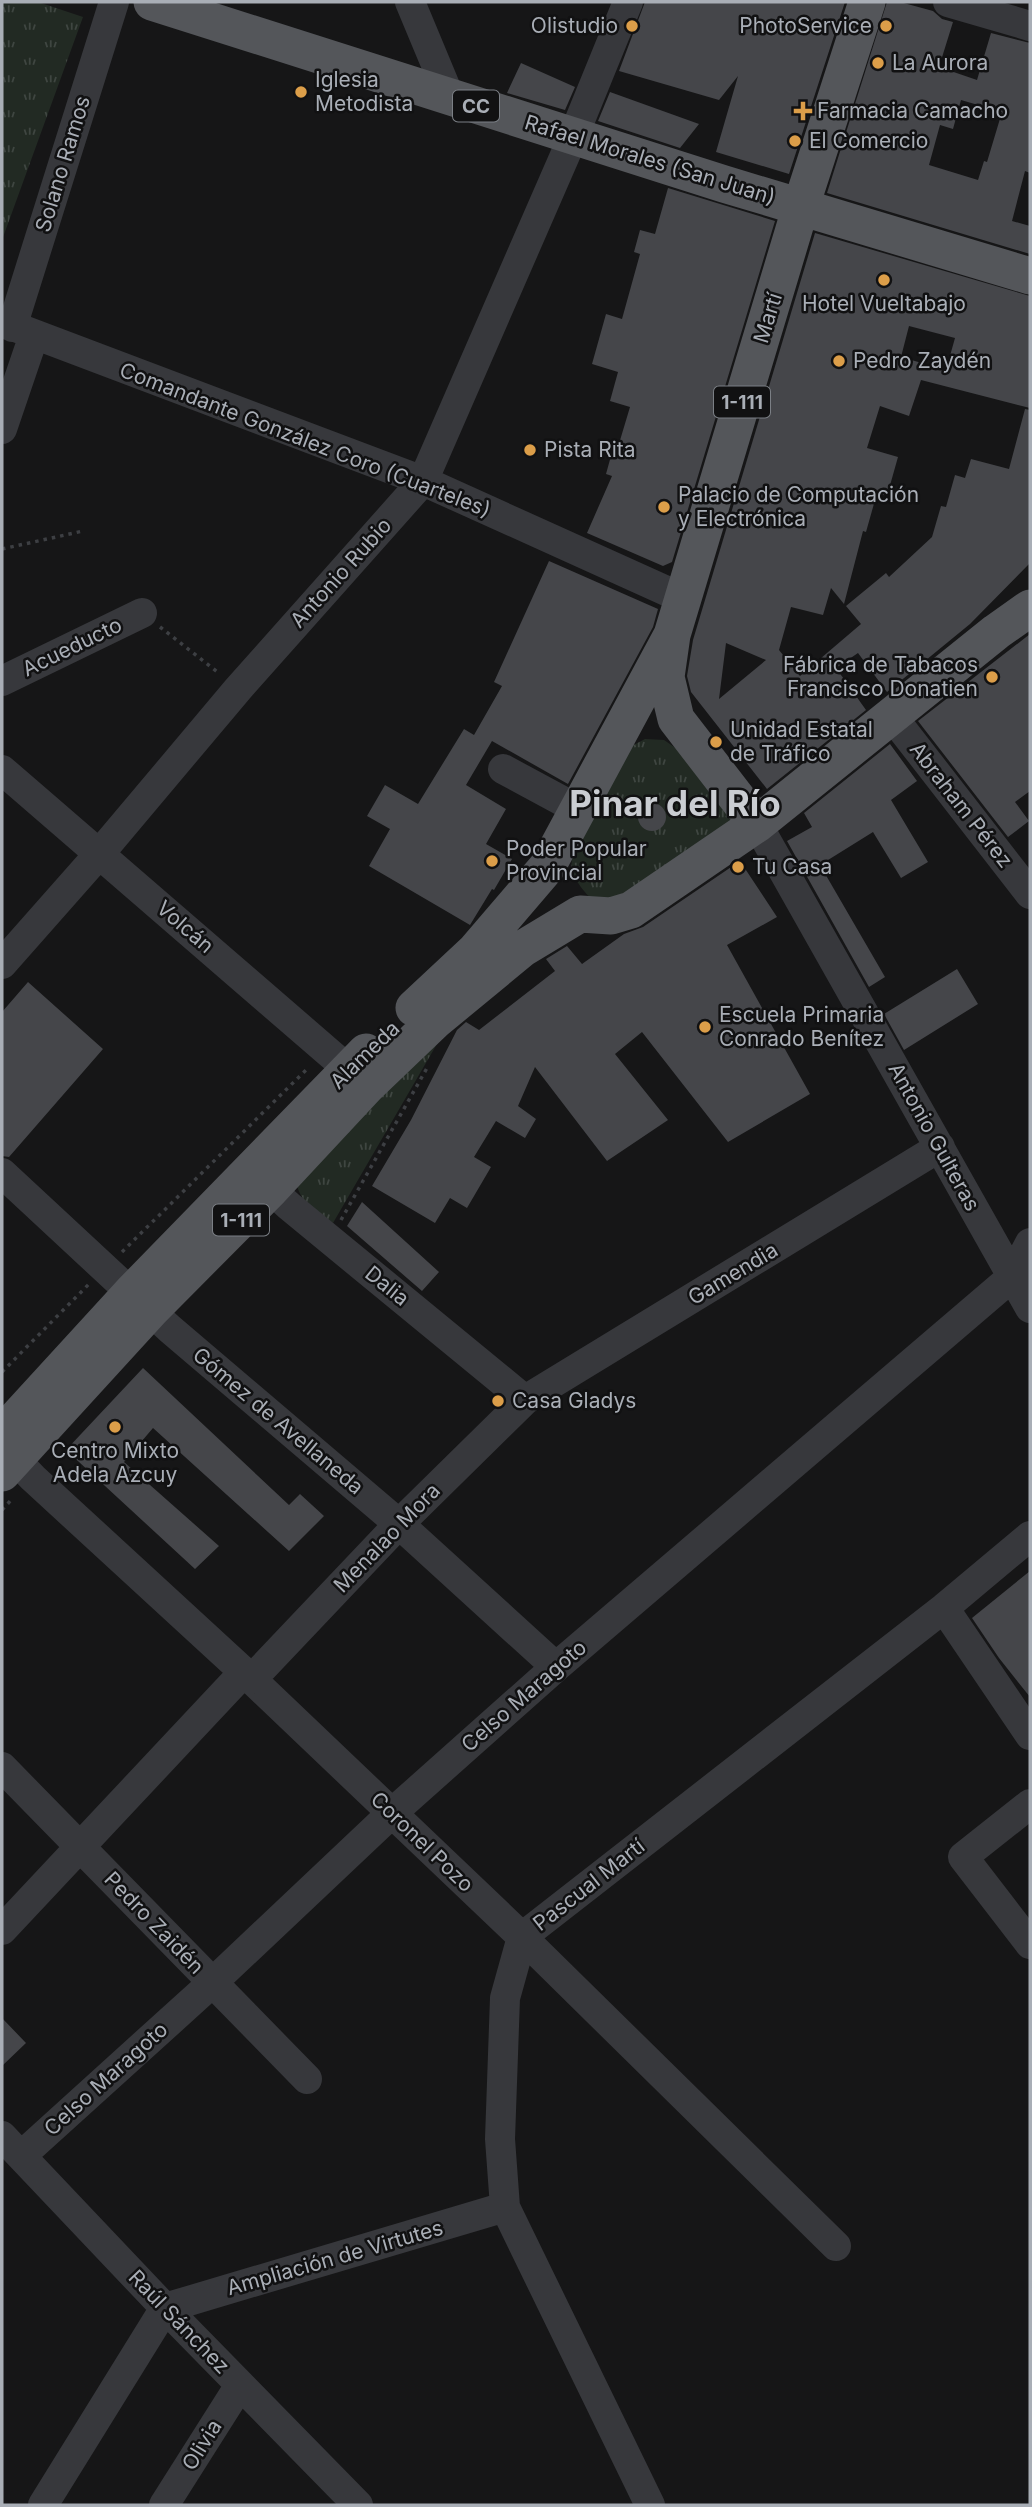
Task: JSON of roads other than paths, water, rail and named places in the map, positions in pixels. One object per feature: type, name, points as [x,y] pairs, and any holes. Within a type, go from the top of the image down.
[{"type":"main road","name":"Rafael Morales (San Juan)","points":[[152,2],[573,137],[1030,276]]},
{"type":"main road","name":"Martí","points":[[671,635],[801,206],[867,2]]},
{"type":"main road","points":[[996,632],[1030,587]]},
{"type":"main road","points":[[547,867],[580,914],[611,916],[632,911],[757,824],[891,715],[1030,608]]},
{"type":"main road","name":"Antonio Gulteras","points":[[671,635],[666,677],[676,719],[757,824]]},
{"type":"main road","name":"Alameda","points":[[5,1453],[142,1301],[261,1180],[348,1068],[475,951],[547,867],[671,635]]},
{"type":"main road","points":[[625,725],[653,715],[676,719]]},
{"type":"main road","name":"Alameda","points":[[348,1068],[436,1020],[522,949],[580,914]]},
{"type":"street","name":"Solano Ramos","points":[[2,429],[16,328],[114,2]]},
{"type":"street","points":[[410,2],[450,98]]},
{"type":"street","name":"Antonio Rubio","points":[[2,964],[238,689],[423,481],[573,137],[628,2]]},
{"type":"street","points":[[948,2],[1030,26]]},
{"type":"street","name":"Comandante González Coro (Cuarteles)","points":[[16,328],[423,481],[682,598]]},
{"type":"street","name":"Acueducto","points":[[2,681],[142,613]]},
{"type":"street","name":"Abraham Pérez","points":[[891,715],[1030,894]]},
{"type":"street","points":[[503,769],[579,810]]},
{"type":"street","name":"Volcán","points":[[2,770],[348,1068]]},
{"type":"street","name":"Antonio Gulteras","points":[[757,824],[1030,1308]]},
{"type":"street","name":"Gamendia","points":[[525,1400],[940,1147]]},
{"type":"street","name":"Gómez de Avellaneda","points":[[2,1173],[142,1301],[399,1524],[556,1667]]},
{"type":"street","name":"Dalia","points":[[261,1180],[525,1400]]},
{"type":"street","name":"Celso Maragoto","points":[[11,2146],[212,1983],[392,1813],[556,1667],[1012,1277],[1030,1244]]},
{"type":"street","name":"Menalao Mora","points":[[2,1930],[248,1675],[525,1400]]},
{"type":"street","name":"Coronel Pozo","points":[[5,1453],[248,1675],[522,1937],[836,2246]]},
{"type":"street","name":"Pascual Martí","points":[[650,2505],[505,2207],[500,2139],[505,1998],[522,1937],[944,1608],[1030,1536]]},
{"type":"street","points":[[944,1608],[1030,1735]]},
{"type":"street","name":"Pedro Zaidén","points":[[2,1766],[307,2079]]},
{"type":"street","points":[[1030,1804],[963,1857],[1030,1944]]},
{"type":"street","name":"Raúl Sánchez","points":[[11,2146],[358,2505]]},
{"type":"street","name":"Ampliación de Virtutes","points":[[165,2308],[505,2207]]},
{"type":"street","points":[[43,2505],[165,2308]]},
{"type":"street","name":"Olivia","points":[[164,2505],[240,2385]]},
{"type":"place","name":"Olistudio","points":[[632,26]]},
{"type":"place","name":"PhotoService","points":[[886,26]]},
{"type":"place","name":"La Aurora","points":[[878,63]]},
{"type":"place","name":"Iglesia Metodista","points":[[301,92]]},
{"type":"place","name":"Farmacia Camacho","points":[[803,111]]},
{"type":"place","name":"El Comercio","points":[[795,141]]},
{"type":"place","name":"Hotel Vueltabajo","points":[[884,280]]},
{"type":"place","name":"Pedro Zaydén","points":[[839,361]]},
{"type":"place","name":"Pista Rita","points":[[530,450]]},
{"type":"place","name":"Palacio de Computación y Electrónica","points":[[664,507]]},
{"type":"place","name":"Fábrica de Tabacos Francisco Donatien","points":[[992,677]]},
{"type":"place","name":"Unidad Estatal de Tráfico","points":[[716,742]]},
{"type":"place","name":"Poder Popular Provincial","points":[[492,861]]},
{"type":"place","name":"Tu Casa","points":[[738,867]]},
{"type":"place","name":"Escuela Primaria Conrado Benítez","points":[[705,1027]]},
{"type":"place","name":"Casa Gladys","points":[[498,1401]]},
{"type":"place","name":"Centro Mixto Adela Azcuy","points":[[115,1427]]},
{"type":"district","name":"Pinar del Río","points":[[675,804]]}]
